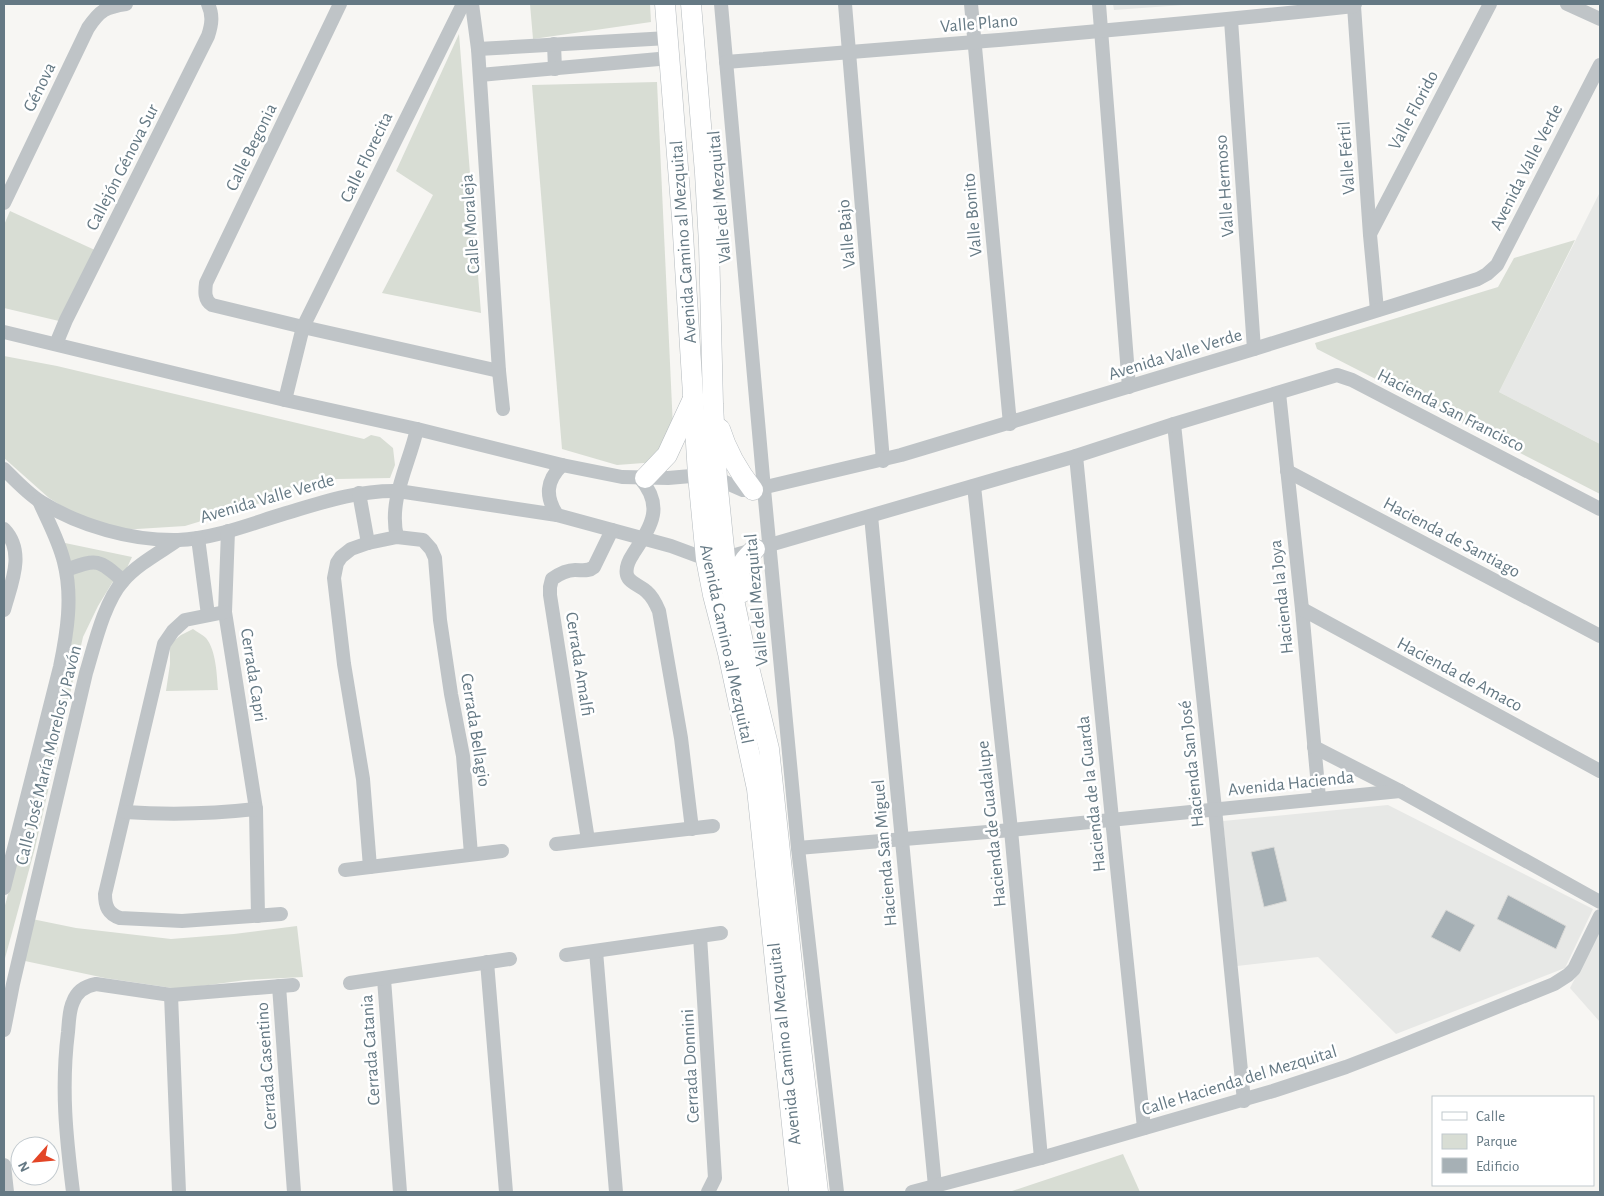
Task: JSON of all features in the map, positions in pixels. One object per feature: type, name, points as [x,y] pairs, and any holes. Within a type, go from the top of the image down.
[{"type":"main road","name":"Avenida Camino al Mezquital","points":[[665,4],[682,218],[693,399],[708,477],[716,558],[713,595],[730,662],[757,789],[799,1192]]},
{"type":"main road","name":"Avenida Camino al Mezquital","points":[[692,13],[709,244],[713,404],[708,477]]},
{"type":"main road","points":[[692,13],[687,47],[695,68]]},
{"type":"main road","points":[[668,38],[678,40],[687,47]]},
{"type":"main road","points":[[670,58],[678,56],[687,47]]},
{"type":"main road","points":[[643,478],[667,454],[693,399]]},
{"type":"main road","points":[[713,404],[724,441],[739,470],[759,490]]},
{"type":"main road","points":[[762,546],[741,565],[738,577],[766,683],[769,708],[769,749]]},
{"type":"main road","name":"Avenida Camino al Mezquital","points":[[716,558],[745,651],[769,749],[818,1192]]},
{"type":"street","name":"Génova","points":[[4,203],[88,28],[96,16],[105,9],[126,4]]},
{"type":"street","name":"Callejón Génova Sur","points":[[56,344],[70,311],[208,36],[212,26],[212,16],[208,4]]},
{"type":"street","name":"Calle Begonia","points":[[303,327],[212,305],[205,294],[206,283],[340,4]]},
{"type":"street","name":"Calle Florecita","points":[[285,400],[303,327],[463,4]]},
{"type":"street","name":"Calle Moraleja","points":[[472,4],[480,74],[503,410]]},
{"type":"street","name":"Valle del Mezquital","points":[[721,4],[762,546],[838,1192]]},
{"type":"street","name":"Valle Bajo","points":[[845,4],[883,461]]},
{"type":"street","name":"Valle Bonito","points":[[972,4],[1010,424]]},
{"type":"street","points":[[1099,4],[1129,388]]},
{"type":"street","name":"Valle Florido","points":[[1370,235],[1490,4]]},
{"type":"street","points":[[1567,4],[1600,19]]},
{"type":"street","name":"Valle Plano","points":[[726,62],[1102,32],[1231,20],[1355,5]]},
{"type":"street","name":"Valle Fértil","points":[[1355,5],[1370,235],[1377,310]]},
{"type":"street","name":"Valle Hermoso","points":[[1231,20],[1254,350]]},
{"type":"street","points":[[478,50],[668,38]]},
{"type":"street","points":[[554,44],[555,69]]},
{"type":"street","points":[[480,74],[670,58]]},
{"type":"street","name":"Avenida Valle Verde","points":[[4,332],[562,465],[622,477],[708,477],[743,490],[759,490],[883,461],[1010,424],[1254,350],[1478,279],[1497,265],[1600,65]]},
{"type":"street","points":[[303,327],[499,371]]},
{"type":"street","name":"Hacienda San Francisco","points":[[1279,393],[1337,375],[1352,380],[1600,509]]},
{"type":"street","points":[[716,558],[974,486],[1279,393]]},
{"type":"street","name":"Hacienda la Joya","points":[[1279,393],[1302,609],[1318,798]]},
{"type":"street","name":"Hacienda San José","points":[[1174,424],[1244,1101]]},
{"type":"street","points":[[397,537],[394,518],[398,491],[417,429]]},
{"type":"street","name":"Hacienda de la Guarda","points":[[1076,456],[1144,1128]]},
{"type":"street","points":[[557,515],[550,501],[549,484],[554,473],[562,465]]},
{"type":"street","name":"Hacienda de Santiago","points":[[1287,471],[1600,636]]},
{"type":"street","name":"Avenida Valle Verde","points":[[6,476],[39,501],[64,514],[112,532],[147,538],[178,540],[198,538],[228,531],[343,496],[379,490],[398,491],[557,515],[716,558]]},
{"type":"street","points":[[643,478],[653,502],[652,522],[629,561],[626,572],[631,582],[646,590],[659,611],[681,738],[692,829]]},
{"type":"street","name":"Hacienda de Guadalupe","points":[[974,486],[1011,830],[1041,1158]]},
{"type":"street","points":[[359,493],[368,543]]},
{"type":"street","name":"Calle José María Morelos y Pavón","points":[[4,888],[68,629],[68,585],[64,560],[39,501]]},
{"type":"street","name":"Hacienda San Miguel","points":[[871,516],[934,1186]]},
{"type":"street","points":[[4,529],[13,541],[16,559],[4,610]]},
{"type":"street","name":"Cerrada Amalfi","points":[[588,840],[550,587],[552,579],[559,574],[576,570],[585,571],[594,567],[612,530]]},
{"type":"street","points":[[225,612],[228,531]]},
{"type":"street","name":"Cerrada Bellagio","points":[[370,867],[362,779],[344,664],[334,578],[337,563],[351,549],[368,543],[397,537],[423,540],[431,549],[434,558],[440,620],[463,756],[471,854]]},
{"type":"street","points":[[198,538],[208,615]]},
{"type":"street","name":"Calle José María Morelos y Pavón","points":[[4,1030],[13,984],[86,673],[99,629],[115,592],[123,581],[142,564],[178,540]]},
{"type":"street","points":[[66,570],[92,561],[99,562],[123,581]]},
{"type":"street","name":"Hacienda de Amaco","points":[[1302,609],[1600,771]]},
{"type":"street","name":"Cerrada Capri","points":[[225,612],[256,809],[258,916],[182,921],[120,918],[113,915],[107,908],[105,894],[164,644],[173,631],[185,620],[225,612]]},
{"type":"street","name":"Avenida Hacienda","points":[[1314,747],[1400,791],[1600,902]]},
{"type":"street","name":"Avenida Hacienda","points":[[798,848],[1011,830],[1400,791]]},
{"type":"street","points":[[125,812],[170,814],[223,813],[256,809]]},
{"type":"street","points":[[556,844],[713,826]]},
{"type":"street","points":[[345,870],[502,851]]},
{"type":"street","points":[[258,916],[281,914]]},
{"type":"street","name":"Calle Hacienda del Mezquital","points":[[912,1192],[1244,1101],[1346,1067],[1398,1047],[1554,984],[1568,975],[1577,964],[1600,916]]},
{"type":"street","points":[[566,955],[721,933]]},
{"type":"street","name":"Cerrada Donnini","points":[[700,936],[715,1178],[708,1192]]},
{"type":"street","points":[[596,951],[616,1192]]},
{"type":"street","name":"Cerrada Catania","points":[[400,1192],[384,978],[510,959]]},
{"type":"street","points":[[487,962],[506,1192]]},
{"type":"street","points":[[350,983],[384,978]]},
{"type":"street","name":"Cerrada Casentino","points":[[73,1192],[64,1111],[64,1062],[72,1003],[78,992],[87,986],[96,984],[171,995],[286,985],[294,1192]]},
{"type":"street","points":[[171,995],[179,1192]]},
{"type":"street","points":[[4,1165],[7,1192]]},
{"type":"shaded area","points":[[1113,4],[1197,4],[1114,10]]},
{"type":"shaded area","points":[[1600,192],[1600,444],[1499,392]]},
{"type":"shaded area","points":[[1388,805],[1593,909],[1565,968],[1396,1034],[1318,957],[1237,966],[1223,821]]},
{"type":"shaded area","points":[[1600,930],[1600,1022],[1570,988]]},
{"type":"green space","points":[[530,4],[650,4],[651,22],[533,39]]},
{"type":"green space","points":[[459,34],[481,313],[382,293],[433,195],[396,171]]},
{"type":"green space","points":[[657,82],[673,428],[657,462],[617,465],[562,449],[532,85]]},
{"type":"green space","points":[[10,211],[97,251],[59,321],[4,308],[4,225]]},
{"type":"green space","points":[[1575,240],[1499,392],[1600,444],[1600,494],[1317,349],[1315,343],[1498,287],[1514,258]]},
{"type":"green space","points":[[4,356],[57,366],[364,439],[371,435],[380,437],[393,448],[395,465],[390,478],[337,479],[309,485],[267,501],[185,526],[121,530],[73,513],[49,498],[4,458]]},
{"type":"green space","points":[[65,543],[132,557],[125,572],[112,583],[83,637],[35,848],[4,962],[4,909],[44,761],[66,668]]},
{"type":"green space","points":[[193,629],[206,638],[212,649],[218,690],[166,691],[170,664],[170,644],[181,635]]},
{"type":"green space","points":[[32,919],[76,928],[171,939],[297,926],[303,977],[246,980],[179,989],[105,978],[25,961]]},
{"type":"green space","points":[[1123,1154],[1140,1192],[1009,1192]]},
{"type":"building","points":[[1274,847],[1287,901],[1264,907],[1251,852]]},
{"type":"building","points":[[1508,895],[1566,926],[1556,949],[1497,919]]},
{"type":"building","points":[[1446,910],[1475,925],[1460,952],[1431,937]]}]
